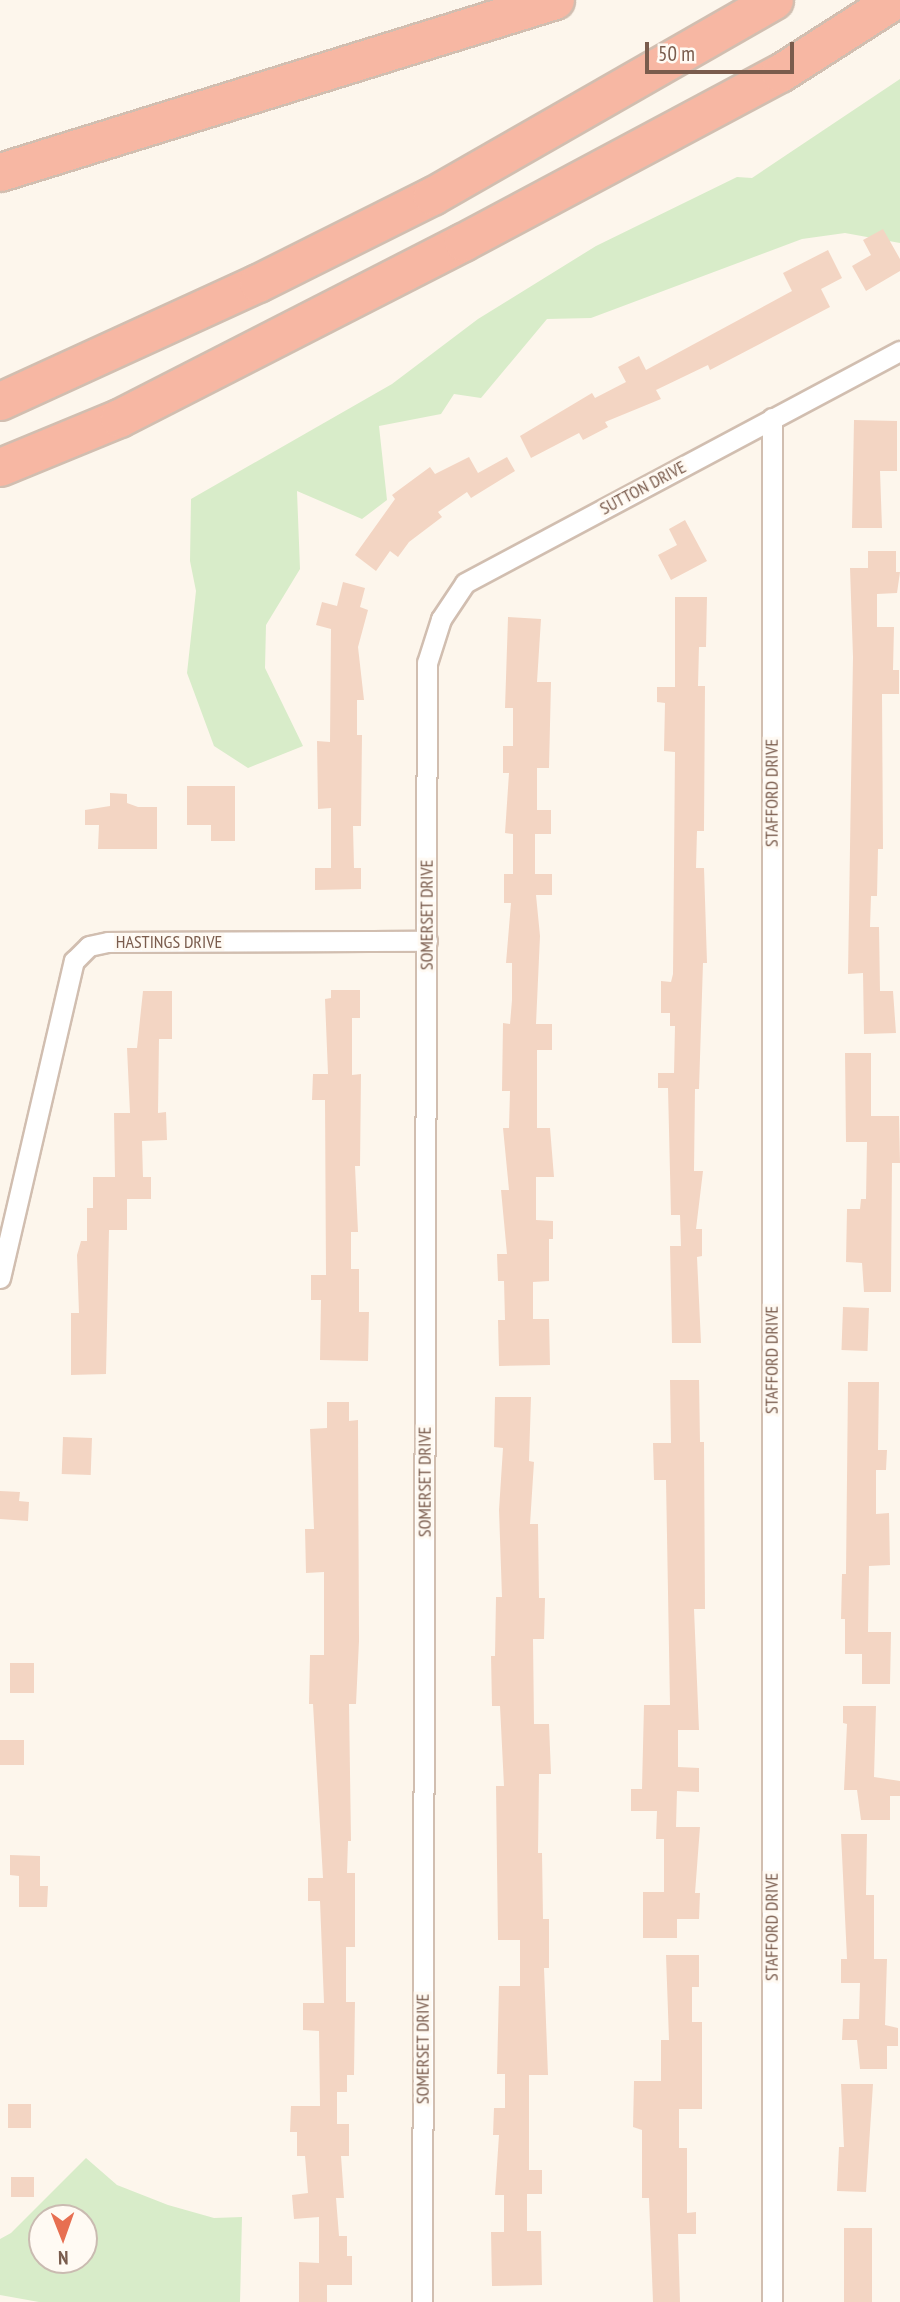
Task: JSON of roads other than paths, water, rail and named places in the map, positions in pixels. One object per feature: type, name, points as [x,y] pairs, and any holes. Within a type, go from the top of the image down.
[{"type":"highway","points":[[0,172],[555,0]]},
{"type":"highway","points":[[0,401],[258,283],[432,196],[774,0]]},
{"type":"highway","points":[[0,467],[118,418],[463,242],[780,73],[894,0]]},
{"type":"street","name":"SUTTON DRIVE","points":[[427,663],[441,619],[465,583],[900,351]]},
{"type":"street","name":"STAFFORD DRIVE","points":[[772,418],[772,2302]]},
{"type":"street","name":"SOMERSET DRIVE","points":[[422,2302],[427,663]]},
{"type":"street","name":"HASTINGS DRIVE","points":[[0,1278],[74,961],[89,946],[108,942],[427,941]]}]
